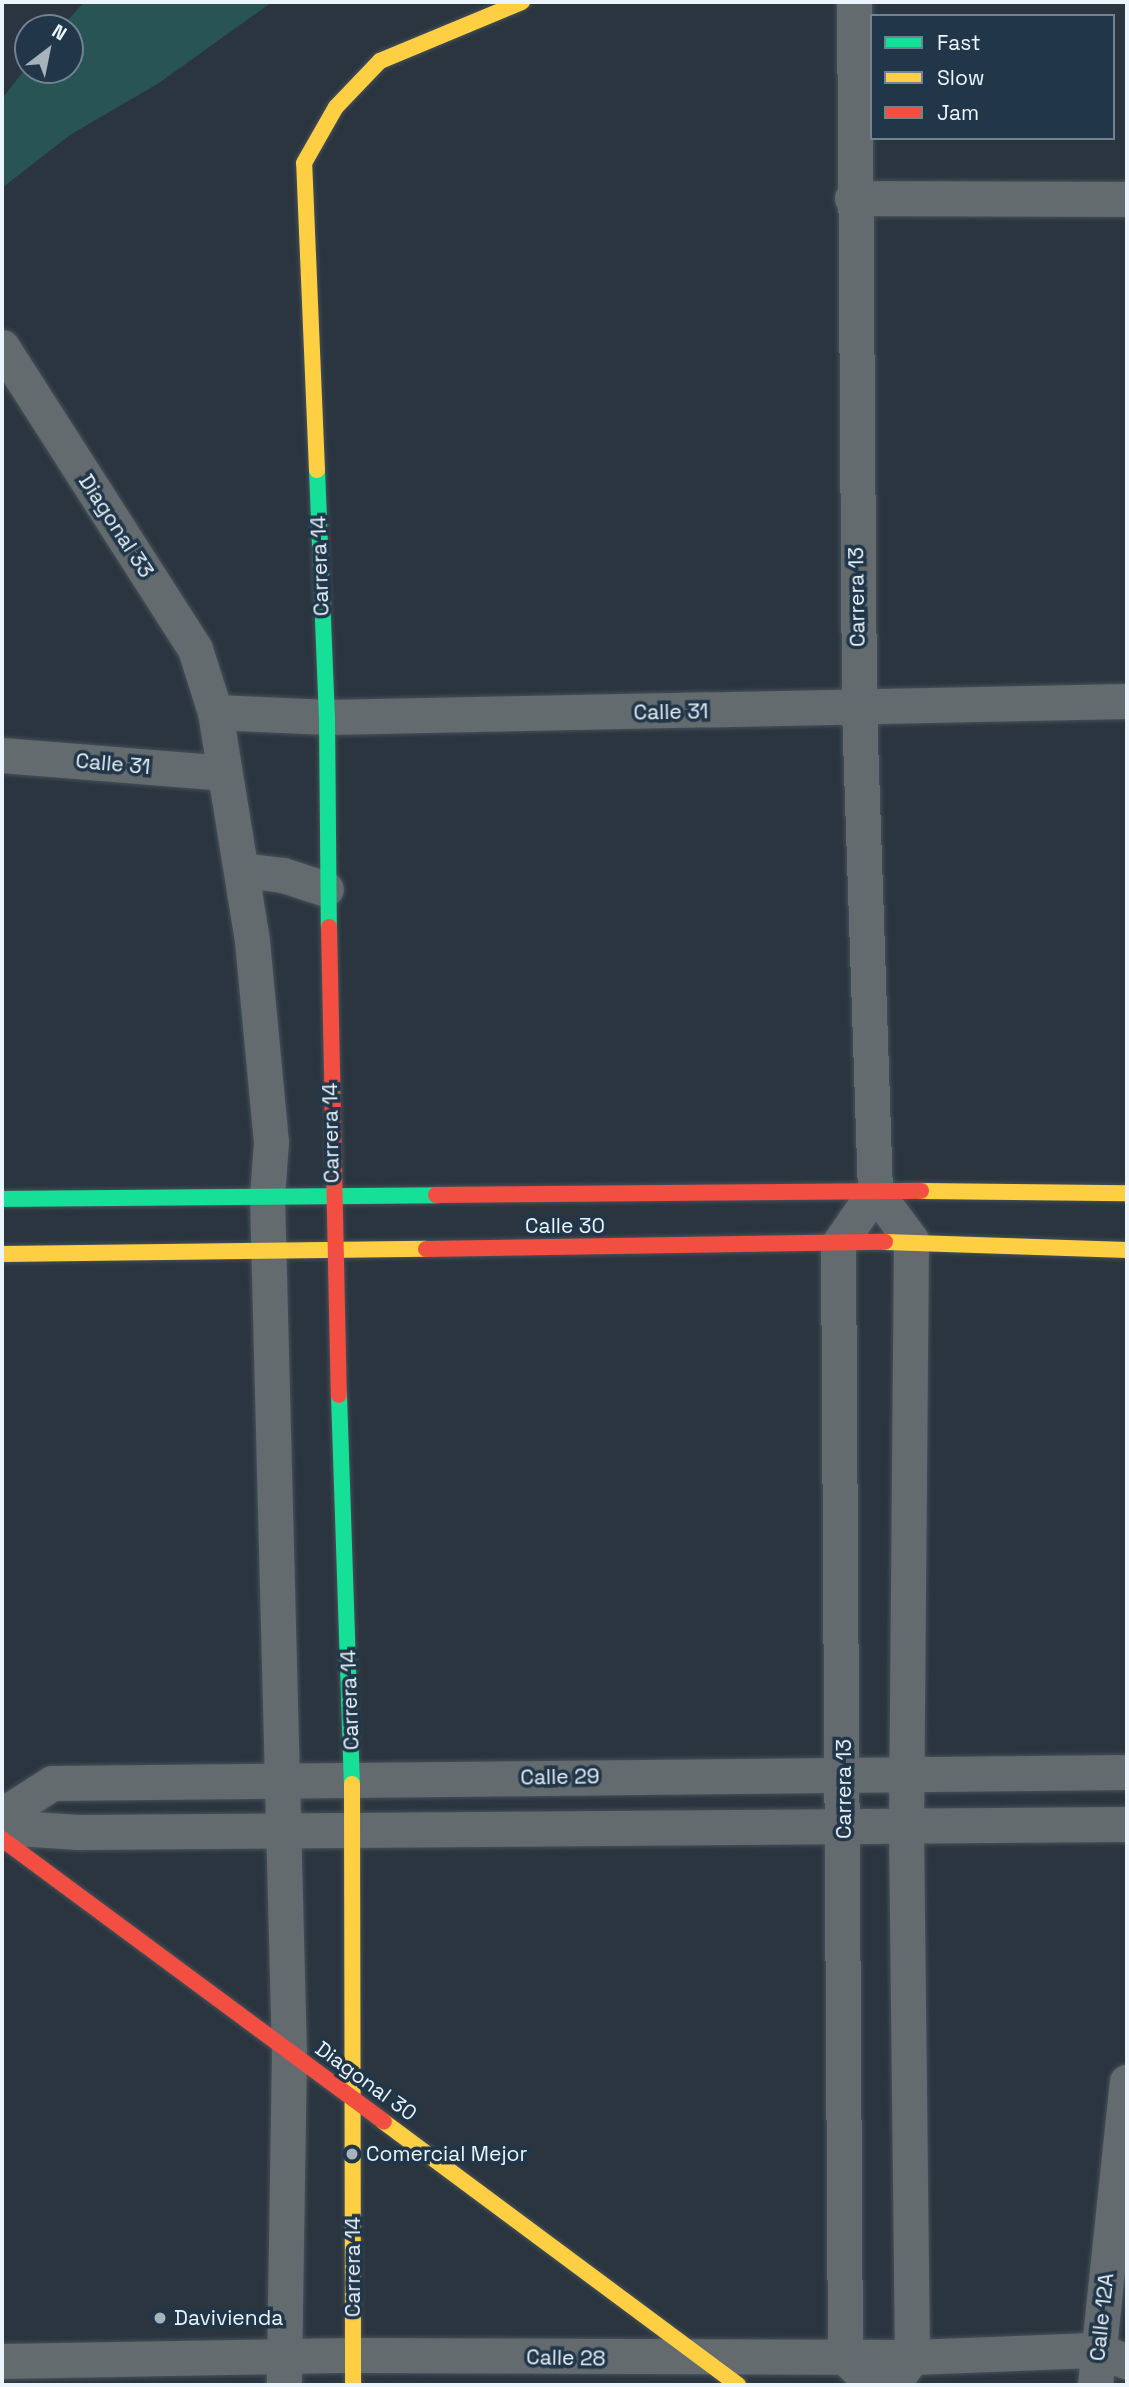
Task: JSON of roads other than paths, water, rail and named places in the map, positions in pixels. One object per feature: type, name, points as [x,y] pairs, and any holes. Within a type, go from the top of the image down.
[{"type":"street","name":"Carrera 14","points":[[354,2370],[352,1779],[337,1248],[332,1196],[326,889],[327,716],[304,163],[336,107],[380,61],[522,2]]},
{"type":"street","name":"Carrera 13","points":[[854,2],[852,198],[859,709],[875,1191]]},
{"type":"street","points":[[852,198],[1127,199]]},
{"type":"street","name":"Diagonal 33","points":[[2,347],[195,649],[215,712]]},
{"type":"street","name":"Calle 31","points":[[215,712],[327,716],[859,709],[1127,701]]},
{"type":"street","points":[[215,712],[242,870],[271,1142],[267,1197],[289,2052],[285,2371]]},
{"type":"street","name":"Calle 31","points":[[2,755],[224,774]]},
{"type":"street","points":[[242,870],[284,876],[326,889]]},
{"type":"street","points":[[838,1245],[875,1191],[911,1240],[906,1828],[912,2357],[891,2385]]},
{"type":"street","name":"Calle 30","points":[[2,1199],[875,1191],[1127,1194]]},
{"type":"street","name":"Calle 30","points":[[2,1254],[337,1248],[838,1245],[911,1240],[1127,1250]]},
{"type":"street","name":"Carrera 13","points":[[838,1245],[844,1773],[845,2357]]},
{"type":"street","name":"Calle 29","points":[[2,1815],[52,1783],[1127,1772]]},
{"type":"street","points":[[2,1827],[78,1832],[844,1826],[906,1828],[1127,1824]]},
{"type":"street","name":"Diagonal 30","points":[[2,1839],[289,2052],[353,2096],[738,2385]]},
{"type":"street","name":"Calle 12A","points":[[1095,2385],[1113,2356],[1127,2082]]},
{"type":"street","name":"Calle 28","points":[[2,2361],[285,2371],[703,2359],[1113,2356]]},
{"type":"street","points":[[845,2357],[874,2385]]},
{"type":"street","points":[[1101,2385],[1127,2378]]},
{"type":"place","name":"Comercial Mejor","points":[[352,2154]]},
{"type":"place","name":"Davivienda","points":[[160,2318]]}]
